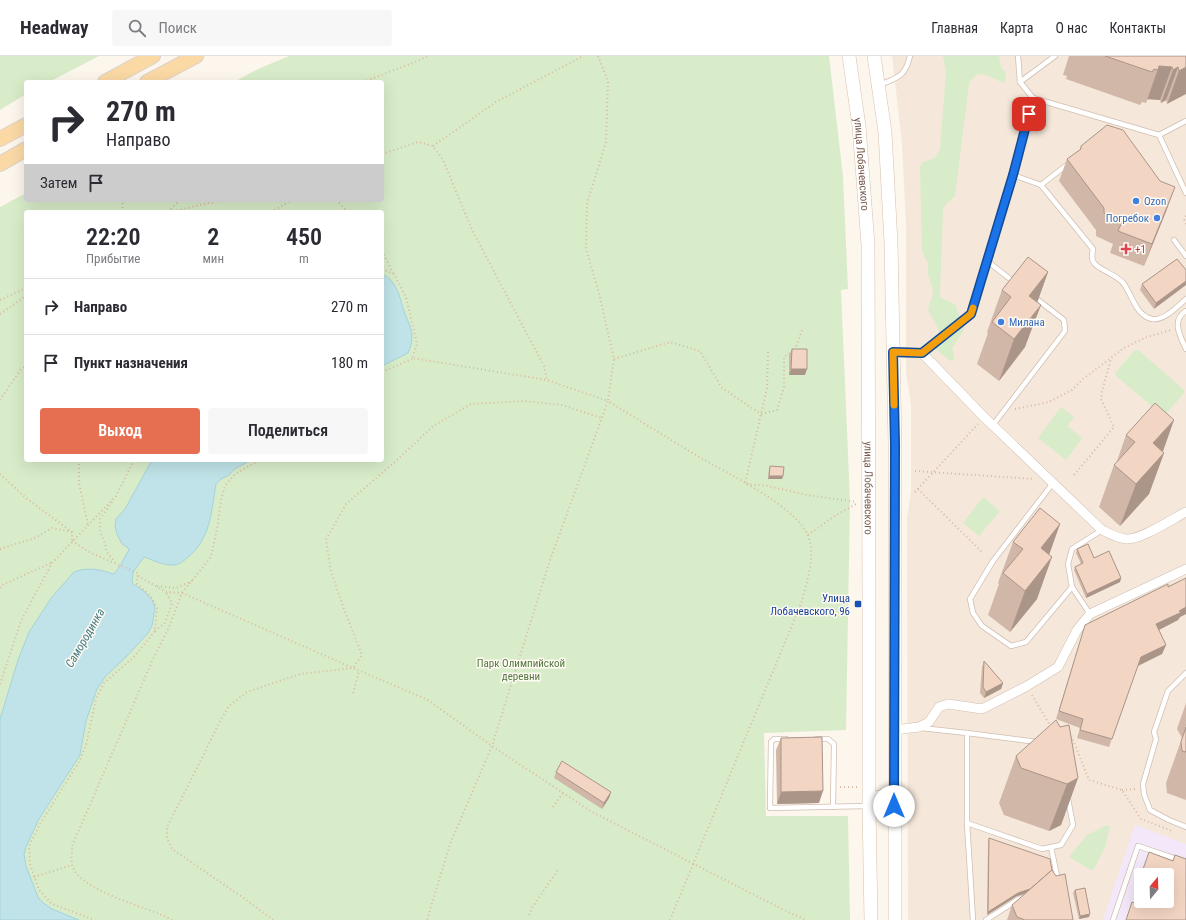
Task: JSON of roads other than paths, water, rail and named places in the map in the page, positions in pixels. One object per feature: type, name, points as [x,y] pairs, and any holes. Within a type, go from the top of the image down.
[{"type":"main road","points":[[109,80],[153,56]]},
{"type":"main road","points":[[151,80],[196,56]]},
{"type":"main road","name":"улица Лобачевского","points":[[849,56],[859,126],[868,245],[869,806],[871,920]]},
{"type":"main road","points":[[874,56],[885,132],[891,243],[895,444],[895,920]]},
{"type":"main road","points":[[0,139],[24,126]]},
{"type":"main road","points":[[0,164],[24,150]]},
{"type":"street","points":[[893,352],[922,353],[984,417],[1102,530],[1114,536],[1128,539],[1142,536],[1186,512]]},
{"type":"street","points":[[894,730],[919,727],[929,722],[940,707],[948,704],[982,709],[1027,686],[1058,667],[1077,630],[1090,614],[1186,569]]},
{"type":"street","points":[[869,806],[873,799],[882,794],[891,800],[894,806]]},
{"type":"lane","points":[[878,86],[901,76],[910,56]]},
{"type":"lane","points":[[1018,56],[1020,82],[1033,98],[1159,135],[1186,121]]},
{"type":"lane","points":[[1020,82],[1055,56]]},
{"type":"lane","points":[[922,353],[971,314],[1013,175],[1033,98]]},
{"type":"lane","points":[[1159,135],[1186,193]]},
{"type":"lane","points":[[1041,185],[1071,162]]},
{"type":"lane","points":[[1013,175],[1041,185],[1093,249],[1093,262],[1098,267],[1124,283],[1131,298],[1146,316],[1153,319],[1161,317],[1186,299]]},
{"type":"lane","points":[[1174,240],[1186,256]]},
{"type":"lane","points":[[987,261],[1017,284]]},
{"type":"lane","points":[[993,425],[1065,331],[1064,320],[1029,293]]},
{"type":"lane","points":[[1186,311],[1181,314],[1177,323],[1179,333],[1186,349]]},
{"type":"lane","points":[[1051,482],[993,561],[970,599],[973,613],[982,626],[1011,646],[1026,642],[1072,587]]},
{"type":"lane","points":[[1090,614],[1072,587],[1068,564],[1072,549],[1102,530]]},
{"type":"lane","points":[[1185,825],[1169,820],[1150,810],[1142,784],[1156,739],[1154,732],[1168,691],[1186,673]]},
{"type":"lane","points":[[919,727],[1042,743]]},
{"type":"lane","points":[[967,734],[967,823],[974,920]]},
{"type":"lane","points":[[790,739],[774,739],[771,742],[770,808],[869,806]]},
{"type":"lane","points":[[813,739],[828,739],[834,744],[833,807]]},
{"type":"lane","points":[[967,823],[1042,849],[1061,845],[1073,824],[1067,796]]},
{"type":"lane","points":[[1113,920],[1138,846],[1186,862]]},
{"type":"lane","points":[[1052,847],[1058,884]]},
{"type":"lane","points":[[986,920],[1019,898],[1032,896]]},
{"type":"water","points":[[384,275],[392,281],[398,291],[410,327],[412,335],[408,353],[384,365]]},
{"type":"water","name":"Самородинка","points":[[151,462],[247,462],[233,470],[229,475],[221,479],[216,484],[209,524],[195,551],[176,565],[162,564],[144,557],[133,572],[132,583],[145,592],[153,601],[155,608],[152,626],[148,633],[127,656],[105,677],[97,689],[86,721],[80,755],[39,819],[26,847],[24,854],[26,866],[38,897],[52,909],[79,920],[0,920],[0,719],[18,660],[29,632],[52,597],[74,572],[94,569],[113,574],[118,569],[129,550],[122,544],[115,526],[116,519],[125,509]]},
{"type":"place","name":"Ozon","points":[[1136,201]]},
{"type":"place","name":"Погребок","points":[[1157,218]]},
{"type":"place","name":"+1","points":[[1126,249]]},
{"type":"place","name":"Милана","points":[[1001,322]]},
{"type":"place","name":"Улица Лобачевского, 96","points":[[858,604]]},
{"type":"park label","name":"Парк Олимпийской деревни","points":[[521,669]]}]
